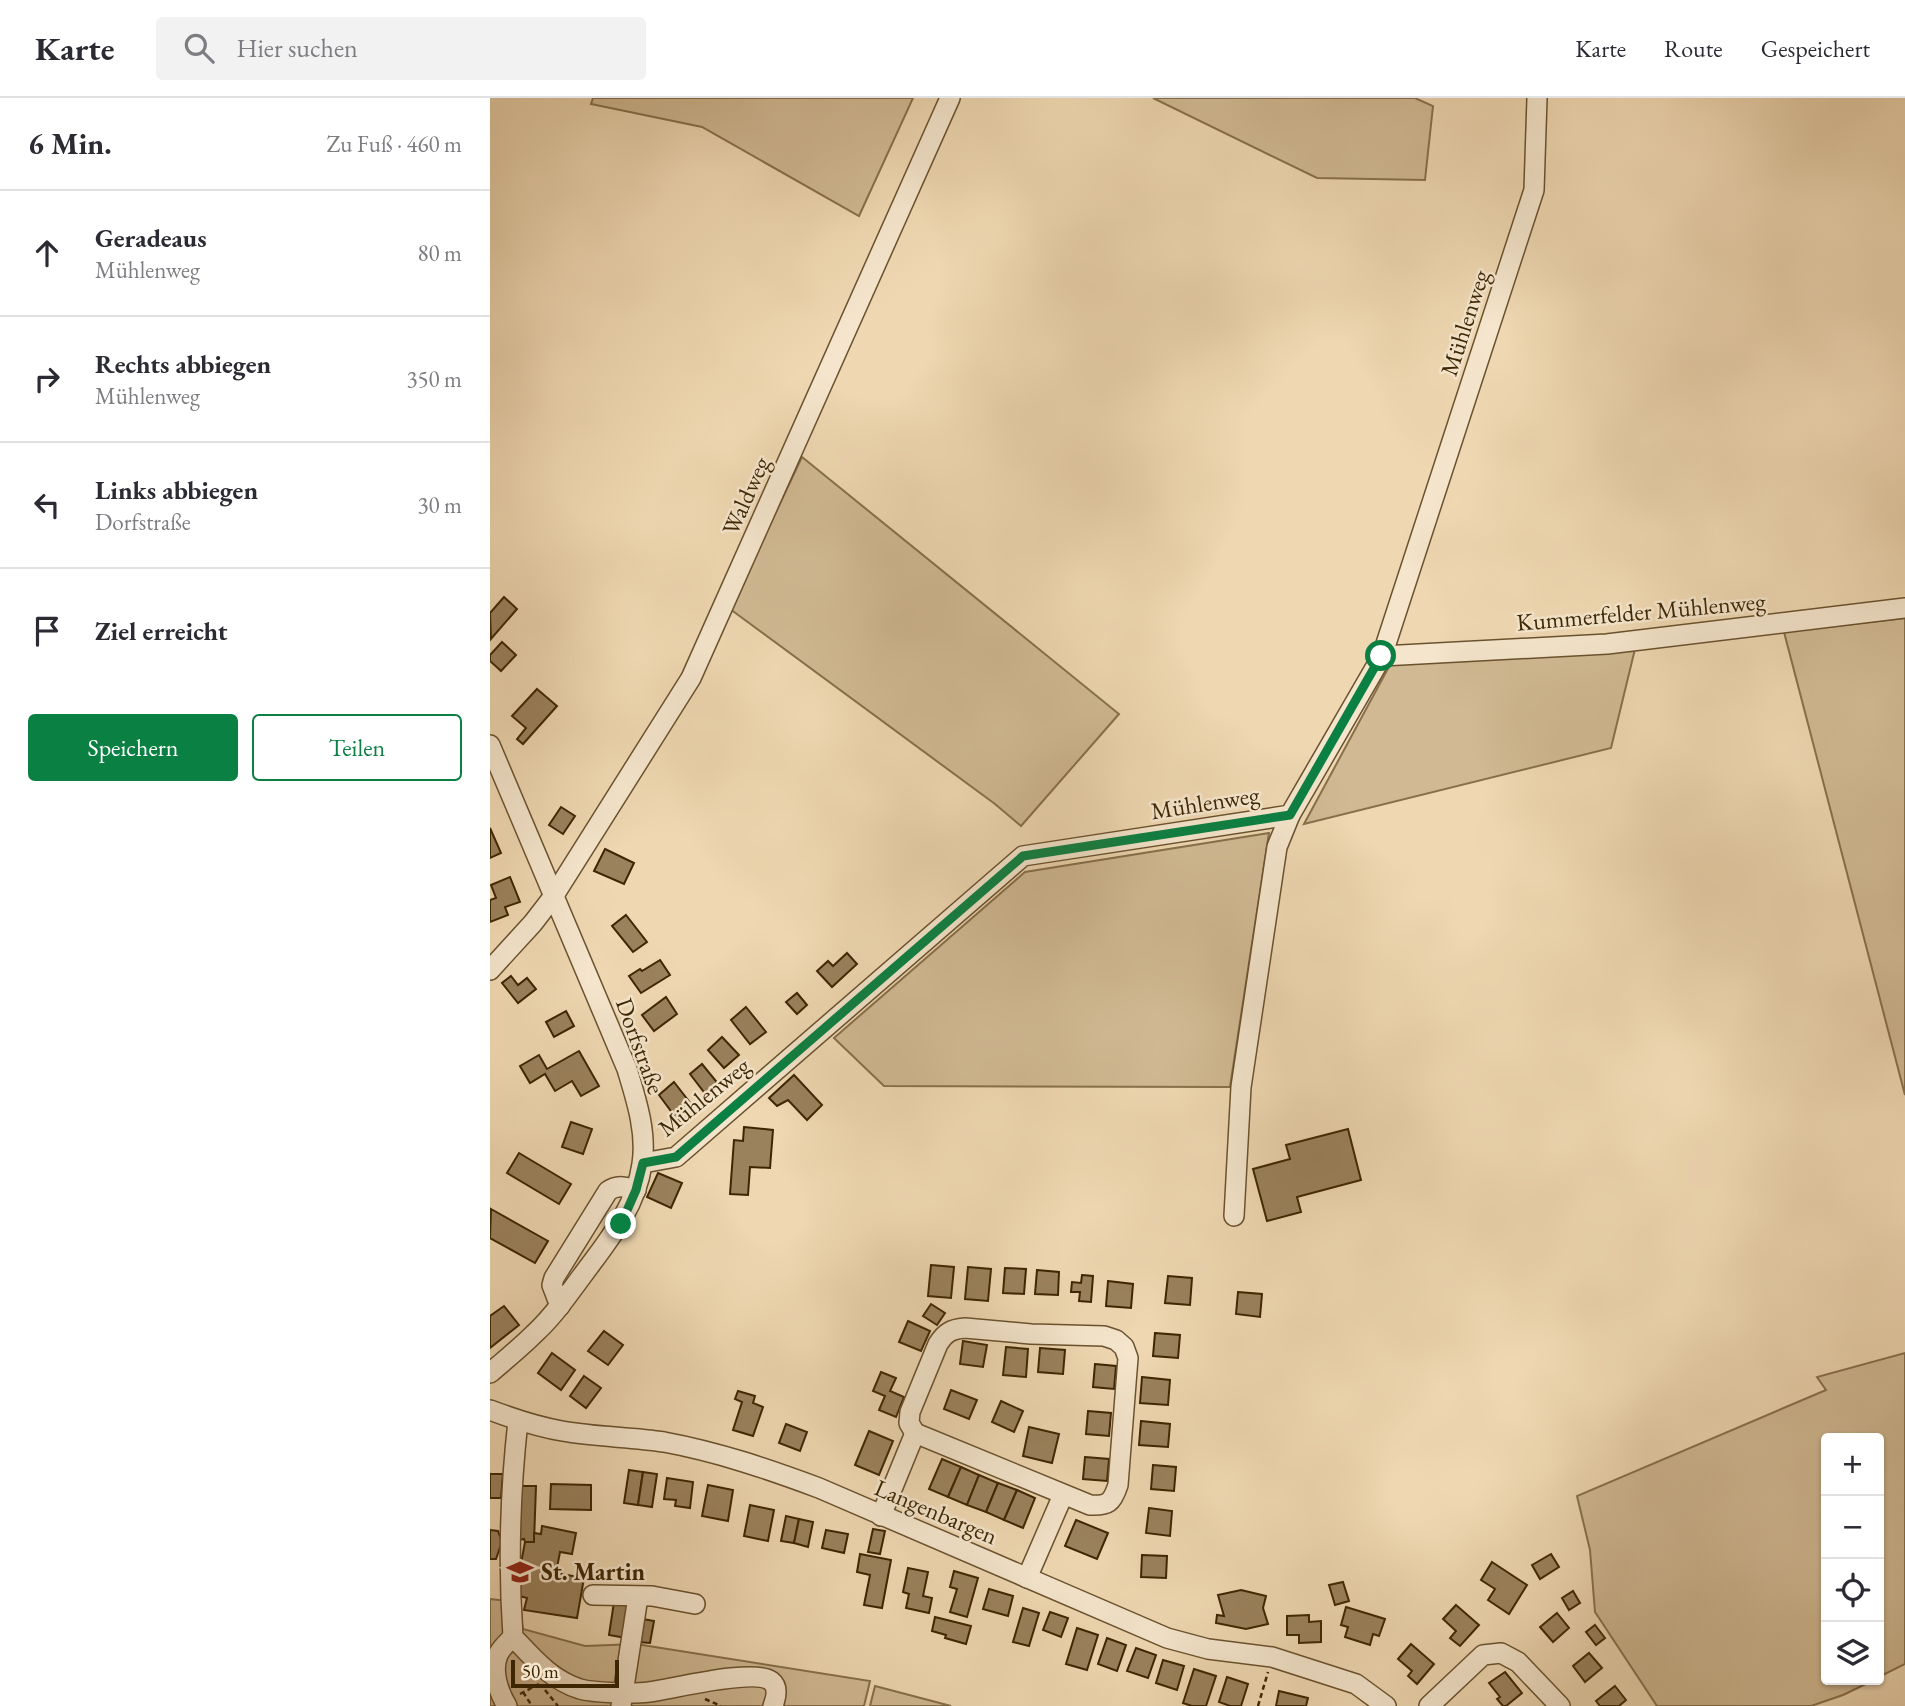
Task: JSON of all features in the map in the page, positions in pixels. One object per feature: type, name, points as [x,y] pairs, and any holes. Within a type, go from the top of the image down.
[{"type":"street","name":"Waldweg","points":[[490,970],[553,897],[691,678],[950,98]]},
{"type":"street","name":"Mühlenweg","points":[[643,1163],[676,1157],[1023,856],[1290,815],[1381,656],[1534,190],[1537,98]]},
{"type":"street","name":"Kummerfelder Mühlenweg","points":[[1381,656],[1607,644],[1905,608]]},
{"type":"street","name":"Dorfstraße","points":[[490,745],[627,1069],[642,1131],[643,1163],[636,1190],[621,1224],[560,1306],[536,1333],[490,1373]]},
{"type":"street","points":[[1234,1216],[1241,1087],[1278,847],[1290,815]]},
{"type":"street","points":[[560,1306],[552,1286],[554,1278],[608,1191],[615,1186],[636,1190]]},
{"type":"street","points":[[965,1328],[1031,1334],[1104,1336],[1116,1340],[1124,1347],[1128,1358],[1118,1485],[1114,1498],[1104,1506],[1090,1505],[1063,1495],[915,1433],[909,1423],[911,1412],[944,1334],[952,1329],[965,1328]]},
{"type":"street","name":"Langenbargen","points":[[490,1410],[562,1431],[663,1442],[720,1454],[765,1468],[819,1488],[1167,1638],[1208,1649],[1272,1657],[1356,1684],[1386,1706]]},
{"type":"street","points":[[518,1420],[511,1556],[510,1601],[513,1637],[545,1671],[566,1684],[583,1690],[622,1699],[721,1679],[761,1677],[772,1681],[776,1688],[773,1706]]},
{"type":"street","points":[[881,1516],[915,1433]]},
{"type":"street","points":[[1027,1578],[1063,1495]]},
{"type":"street","points":[[593,1595],[652,1596],[695,1604]]},
{"type":"street","points":[[622,1699],[638,1597]]},
{"type":"street","points":[[506,1704],[498,1688],[496,1670],[498,1655],[513,1637]]},
{"type":"street","points":[[1429,1706],[1483,1656],[1501,1653],[1518,1662],[1560,1706]]},
{"type":"path","points":[[1258,1706],[1272,1657]]},
{"type":"path","points":[[506,1704],[541,1682]]},
{"type":"path","points":[[523,1692],[532,1706]]},
{"type":"shaded area","points":[[593,98],[913,98],[859,216],[702,127],[591,104]]},
{"type":"shaded area","points":[[1153,98],[1415,98],[1433,106],[1425,180],[1317,178]]},
{"type":"shaded area","points":[[802,457],[1119,714],[1021,826],[730,609]]},
{"type":"shaded area","points":[[1905,618],[1905,1095],[1784,632]]},
{"type":"shaded area","points":[[1635,649],[1611,748],[1304,824],[1391,663]]},
{"type":"shaded area","points":[[1269,833],[1230,1087],[884,1086],[834,1038],[1025,872]]},
{"type":"shaded area","points":[[1905,1353],[1905,1664],[1884,1674],[1884,1433],[1821,1433],[1821,1685],[1864,1685],[1811,1706],[1657,1706],[1595,1612],[1590,1550],[1577,1496],[1826,1390],[1817,1377]]},
{"type":"shaded area","points":[[490,1599],[517,1602],[523,1629],[585,1646],[636,1644],[870,1681],[864,1706],[490,1706]]},
{"type":"shaded area","points":[[875,1686],[951,1706],[870,1706]]},
{"type":"building","points":[[504,597],[517,609],[491,639],[490,613]]},
{"type":"building","points":[[502,642],[516,655],[501,671],[490,661],[490,655]]},
{"type":"building","points":[[537,689],[557,706],[523,744],[517,739],[526,728],[512,716]]},
{"type":"building","points":[[561,807],[575,816],[563,834],[549,825]]},
{"type":"building","points":[[490,828],[501,853],[490,858]]},
{"type":"building","points":[[605,849],[634,863],[624,884],[594,871]]},
{"type":"building","points":[[510,877],[520,902],[505,907],[508,915],[490,922],[490,900],[496,898],[491,885]]},
{"type":"building","points":[[626,915],[647,942],[633,952],[612,926]]},
{"type":"building","points":[[847,953],[857,964],[832,987],[817,971],[828,961],[833,966]]},
{"type":"building","points":[[660,960],[670,975],[641,993],[629,976]]},
{"type":"building","points":[[511,976],[518,985],[527,978],[536,989],[518,1003],[502,983]]},
{"type":"building","points":[[797,993],[807,1005],[797,1014],[786,1002]]},
{"type":"building","points":[[666,997],[677,1014],[654,1031],[642,1015]]},
{"type":"building","points":[[746,1007],[766,1032],[750,1044],[731,1020]]},
{"type":"building","points":[[566,1011],[574,1026],[554,1037],[546,1022]]},
{"type":"building","points":[[722,1037],[739,1055],[724,1068],[708,1050]]},
{"type":"building","points":[[579,1051],[599,1086],[581,1096],[572,1081],[555,1091],[545,1074],[530,1083],[520,1066],[539,1055],[547,1069]]},
{"type":"building","points":[[702,1064],[720,1086],[707,1096],[690,1074]]},
{"type":"building","points":[[794,1075],[822,1105],[807,1120],[788,1100],[777,1106],[769,1098]]},
{"type":"building","points":[[674,1082],[695,1109],[679,1122],[659,1095]]},
{"type":"building","points":[[571,1122],[592,1129],[583,1154],[562,1147]]},
{"type":"building","points":[[744,1127],[773,1130],[770,1168],[750,1167],[748,1195],[730,1194],[734,1140],[743,1141]]},
{"type":"building","points":[[1348,1129],[1361,1180],[1297,1197],[1301,1212],[1267,1221],[1253,1169],[1290,1159],[1286,1145]]},
{"type":"building","points":[[519,1153],[571,1184],[559,1204],[507,1173]]},
{"type":"building","points":[[658,1173],[682,1183],[671,1208],[647,1197]]},
{"type":"building","points":[[491,1209],[548,1241],[535,1263],[490,1238]]},
{"type":"building","points":[[931,1265],[954,1267],[951,1298],[928,1296]]},
{"type":"building","points":[[968,1267],[991,1269],[988,1301],[965,1299]]},
{"type":"building","points":[[1005,1268],[1026,1269],[1024,1294],[1003,1293]]},
{"type":"building","points":[[1037,1270],[1059,1272],[1058,1295],[1035,1294]]},
{"type":"building","points":[[1082,1275],[1093,1276],[1091,1302],[1079,1301],[1080,1292],[1071,1292],[1072,1282],[1081,1283]]},
{"type":"building","points":[[1168,1276],[1192,1278],[1190,1305],[1165,1303]]},
{"type":"building","points":[[1108,1281],[1133,1284],[1131,1308],[1106,1306]]},
{"type":"building","points":[[1238,1292],[1262,1294],[1260,1317],[1236,1314]]},
{"type":"building","points":[[931,1304],[945,1313],[937,1325],[923,1316]]},
{"type":"building","points":[[504,1306],[519,1325],[490,1348],[490,1316]]},
{"type":"building","points":[[908,1321],[930,1331],[921,1351],[899,1342]]},
{"type":"building","points":[[604,1331],[623,1345],[608,1365],[588,1351]]},
{"type":"building","points":[[1155,1333],[1180,1335],[1178,1358],[1153,1356]]},
{"type":"building","points":[[963,1341],[987,1345],[983,1367],[960,1364]]},
{"type":"building","points":[[1006,1347],[1028,1349],[1026,1377],[1003,1375]]},
{"type":"building","points":[[1040,1348],[1065,1350],[1063,1374],[1038,1372]]},
{"type":"building","points":[[552,1353],[575,1370],[561,1390],[538,1373]]},
{"type":"building","points":[[1095,1364],[1116,1366],[1114,1389],[1093,1387]]},
{"type":"building","points":[[881,1372],[896,1378],[890,1391],[904,1397],[896,1417],[879,1410],[885,1396],[873,1391]]},
{"type":"building","points":[[584,1376],[601,1388],[586,1408],[570,1396]]},
{"type":"building","points":[[1142,1377],[1170,1380],[1168,1405],[1140,1403]]},
{"type":"building","points":[[951,1390],[977,1400],[969,1419],[944,1409]]},
{"type":"building","points":[[738,1391],[755,1396],[753,1403],[763,1407],[753,1436],[733,1430],[742,1402],[735,1399]]},
{"type":"building","points":[[1001,1401],[1023,1411],[1014,1432],[992,1422]]},
{"type":"building","points":[[1088,1411],[1111,1413],[1109,1436],[1086,1434]]},
{"type":"building","points":[[1141,1421],[1170,1424],[1168,1447],[1139,1445]]},
{"type":"building","points":[[786,1424],[807,1432],[800,1451],[779,1443]]},
{"type":"building","points":[[1029,1427],[1059,1434],[1052,1463],[1023,1456]]},
{"type":"building","points":[[869,1431],[893,1441],[879,1475],[855,1465]]},
{"type":"building","points":[[1085,1457],[1109,1459],[1107,1481],[1083,1479]]},
{"type":"building","points":[[942,1459],[961,1467],[948,1497],[929,1489]]},
{"type":"building","points":[[1153,1465],[1176,1467],[1174,1491],[1151,1489]]},
{"type":"building","points":[[961,1467],[979,1475],[967,1505],[948,1497]]},
{"type":"building","points":[[629,1470],[643,1472],[638,1505],[624,1503]]},
{"type":"building","points":[[643,1472],[657,1474],[652,1507],[638,1505]]},
{"type":"building","points":[[490,1474],[503,1474],[501,1498],[490,1498]]},
{"type":"building","points":[[979,1475],[998,1483],[986,1512],[967,1505]]},
{"type":"building","points":[[667,1478],[693,1482],[690,1508],[675,1506],[676,1500],[664,1499]]},
{"type":"building","points":[[998,1483],[1017,1490],[1004,1520],[986,1512]]},
{"type":"building","points":[[551,1484],[591,1485],[591,1510],[550,1509]]},
{"type":"building","points":[[708,1485],[733,1490],[728,1521],[702,1516]]},
{"type":"building","points":[[521,1486],[536,1486],[534,1542],[519,1540]]},
{"type":"building","points":[[1017,1490],[1035,1498],[1023,1528],[1004,1520]]},
{"type":"building","points":[[750,1505],[774,1510],[768,1541],[744,1536]]},
{"type":"building","points":[[1149,1508],[1172,1511],[1170,1536],[1146,1533]]},
{"type":"building","points":[[786,1516],[799,1519],[794,1543],[781,1541]]},
{"type":"building","points":[[799,1519],[813,1522],[808,1547],[794,1543]]},
{"type":"building","points":[[1076,1520],[1108,1533],[1097,1559],[1065,1546]]},
{"type":"building","points":[[542,1526],[576,1533],[572,1554],[560,1552],[556,1573],[584,1578],[577,1618],[524,1610],[527,1598],[515,1595],[525,1542],[534,1542],[534,1533],[541,1534]]},
{"type":"building","points":[[873,1529],[885,1531],[880,1554],[868,1552]]},
{"type":"building","points":[[490,1530],[498,1531],[502,1542],[496,1559],[490,1559]]},
{"type":"building","points":[[826,1530],[848,1534],[844,1553],[822,1548]]},
{"type":"building","points":[[860,1554],[891,1560],[882,1608],[864,1605],[870,1575],[857,1572]]},
{"type":"building","points":[[1551,1554],[1559,1567],[1540,1579],[1532,1565]]},
{"type":"building","points":[[1142,1555],[1167,1556],[1166,1578],[1141,1577]]},
{"type":"building","points":[[1492,1562],[1527,1585],[1509,1614],[1488,1600],[1495,1589],[1481,1580]]},
{"type":"building","points":[[908,1568],[928,1572],[923,1596],[932,1598],[929,1613],[906,1608],[909,1594],[903,1592]]},
{"type":"building","points":[[954,1571],[978,1578],[967,1617],[950,1612],[957,1589],[950,1587]]},
{"type":"building","points":[[1343,1582],[1349,1601],[1335,1605],[1329,1585]]},
{"type":"building","points":[[989,1589],[1013,1596],[1008,1616],[983,1609]]},
{"type":"building","points":[[1241,1590],[1266,1596],[1263,1608],[1268,1624],[1246,1629],[1216,1623],[1217,1615],[1224,1616],[1218,1595]]},
{"type":"building","points":[[1573,1591],[1580,1603],[1569,1610],[1562,1598]]},
{"type":"building","points":[[614,1602],[631,1605],[626,1638],[609,1635]]},
{"type":"building","points":[[1456,1605],[1479,1625],[1460,1646],[1450,1638],[1456,1631],[1443,1619]]},
{"type":"building","points":[[1346,1607],[1385,1619],[1379,1636],[1373,1634],[1370,1645],[1345,1637],[1348,1627],[1341,1625]]},
{"type":"building","points":[[1023,1608],[1039,1613],[1029,1646],[1013,1642]]},
{"type":"building","points":[[1050,1612],[1068,1618],[1061,1637],[1043,1630]]},
{"type":"building","points":[[1557,1613],[1569,1628],[1553,1642],[1540,1627]]},
{"type":"building","points":[[1309,1615],[1309,1622],[1321,1621],[1321,1642],[1299,1643],[1299,1635],[1287,1635],[1287,1616]]},
{"type":"building","points":[[935,1617],[971,1626],[966,1644],[932,1631]]},
{"type":"building","points":[[643,1619],[654,1621],[650,1643],[639,1642]]},
{"type":"building","points":[[1595,1625],[1605,1638],[1596,1645],[1586,1632]]},
{"type":"building","points":[[1077,1628],[1098,1635],[1087,1670],[1066,1664]]},
{"type":"building","points":[[1107,1638],[1126,1645],[1117,1671],[1098,1664]]},
{"type":"building","points":[[1411,1644],[1434,1664],[1417,1684],[1408,1676],[1412,1671],[1398,1659]]},
{"type":"building","points":[[1136,1648],[1156,1655],[1148,1678],[1127,1671]]},
{"type":"building","points":[[1589,1653],[1602,1668],[1585,1682],[1573,1666]]},
{"type":"building","points":[[1163,1660],[1184,1666],[1177,1690],[1156,1683]]},
{"type":"building","points":[[1194,1669],[1216,1676],[1206,1706],[1183,1703]]},
{"type":"building","points":[[1505,1672],[1522,1693],[1503,1706],[1497,1699],[1500,1697],[1489,1683]]},
{"type":"building","points":[[1227,1677],[1248,1684],[1241,1706],[1219,1702]]},
{"type":"building","points":[[1615,1686],[1626,1700],[1619,1706],[1600,1706],[1596,1701]]},
{"type":"building","points":[[1279,1691],[1308,1698],[1306,1706],[1276,1706]]},
{"type":"place","name":"St. Martin","points":[[520,1572]]},
{"type":"route","points":[[621,1224],[636,1190],[643,1163],[676,1157],[1023,856],[1290,815],[1381,656]]}]
